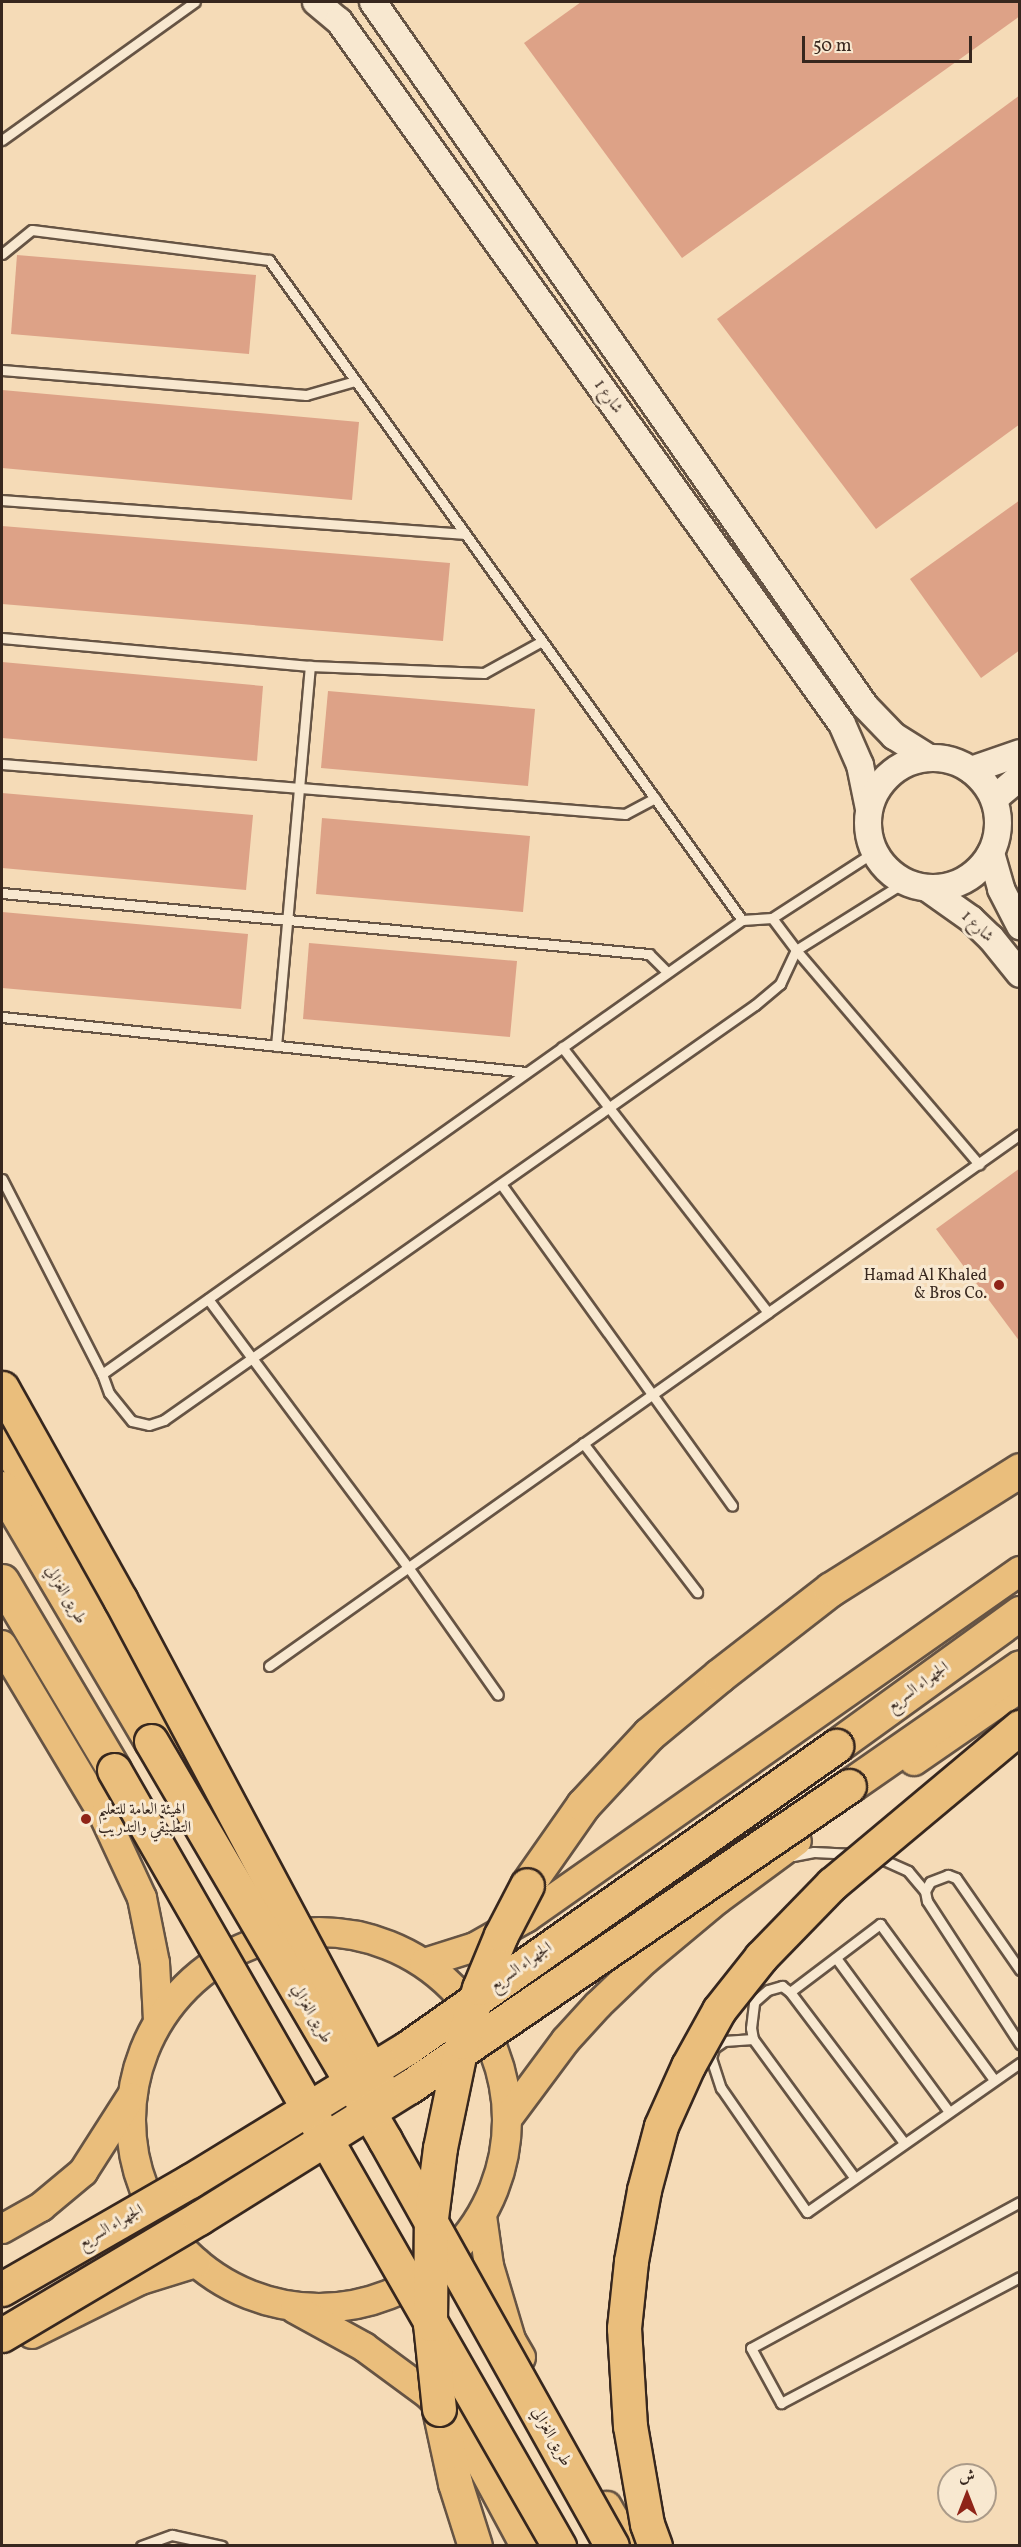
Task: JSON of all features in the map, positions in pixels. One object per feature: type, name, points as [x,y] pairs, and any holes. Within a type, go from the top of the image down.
[{"type":"highway","points":[[2,1388],[120,1599],[398,2122],[410,2154],[422,2206]]},
{"type":"highway","points":[[475,2546],[455,2483],[439,2409],[430,2324],[431,2218],[440,2148],[462,2042],[479,1988],[501,1935],[527,1885],[583,1805],[649,1734],[720,1675],[831,1589],[1020,1470]]},
{"type":"highway","name":"طريق الغزالي","points":[[2,1488],[422,2206],[612,2546]]},
{"type":"highway","points":[[2,1581],[120,1780],[559,2546]]},
{"type":"highway","name":"الجهراء السريع","points":[[2,2289],[200,2175],[407,2048],[836,1746],[1020,1613]]},
{"type":"highway","points":[[2,2335],[198,2218],[409,2087],[1020,1667]]},
{"type":"highway","points":[[655,2546],[647,2524],[630,2426],[624,2328],[631,2261],[644,2190],[662,2126],[688,2066],[719,2010],[761,1957],[832,1884],[1020,1727]]},
{"type":"main road","name":"طريق الغزالي","points":[[2,1440],[229,1829],[268,1875],[329,1932]]},
{"type":"main road","points":[[424,1963],[474,1947],[526,1918],[1020,1571]]},
{"type":"main road","points":[[2,1645],[104,1816],[142,1898],[155,1963],[158,2020]]},
{"type":"main road","points":[[508,2118],[566,2040],[598,2005],[645,1960],[770,1860],[1020,1688]]},
{"type":"main road","points":[[288,2306],[344,2306],[399,2290],[446,2259],[482,2216],[502,2169],[508,2118],[504,2082],[494,2047],[476,2015],[453,1986],[424,1963],[394,1947],[362,1937],[329,1932],[289,1934],[250,1945],[200,1974],[183,1989],[158,2020],[144,2050],[132,2097],[132,2150],[138,2176],[161,2223],[196,2263],[239,2290],[288,2306],[364,2347],[429,2395],[462,2429],[525,2546]]},
{"type":"main road","points":[[2,2229],[41,2207],[83,2172],[132,2097]]},
{"type":"main road","name":"طريق الغزالي","points":[[482,2216],[489,2266],[511,2340],[630,2546]]},
{"type":"main road","points":[[2,2350],[89,2304],[141,2280],[196,2263]]},
{"type":"street","name":"شارع 1","points":[[316,2],[339,21],[842,724],[860,765],[869,809]]},
{"type":"street","name":"شارع 1","points":[[373,2],[866,706],[894,736],[929,758]]},
{"type":"street","points":[[971,770],[1020,753]]},
{"type":"street","points":[[929,758],[951,760],[971,770],[995,798],[998,831],[991,853],[975,873],[952,885],[916,885],[887,870],[874,852],[868,831],[869,809],[877,789],[891,773],[909,762],[929,758]]},
{"type":"street","points":[[995,798],[1020,777]]},
{"type":"street","name":"شارع 1","points":[[991,853],[1001,889],[1020,926]]},
{"type":"street","name":"شارع 1","points":[[916,885],[971,919],[991,938],[1020,974]]},
{"type":"lane","points":[[2,140],[195,2]]},
{"type":"lane","points":[[2,254],[32,230],[268,260],[742,920]]},
{"type":"lane","points":[[2,370],[306,395],[355,381]]},
{"type":"lane","points":[[2,500],[465,534]]},
{"type":"lane","points":[[2,638],[310,666],[484,673],[542,641]]},
{"type":"lane","points":[[276,1046],[310,666]]},
{"type":"lane","points":[[2,764],[625,814],[655,798]]},
{"type":"lane","points":[[102,1374],[742,920],[772,918],[874,852]]},
{"type":"lane","points":[[2,1179],[102,1374],[109,1393],[132,1421],[149,1425],[164,1420],[609,1108],[780,984],[795,950],[916,885]]},
{"type":"lane","points":[[2,893],[649,954],[667,972]]},
{"type":"lane","points":[[772,918],[795,950],[979,1164]]},
{"type":"lane","points":[[2,1017],[526,1072]]},
{"type":"lane","points":[[562,1047],[768,1313]]},
{"type":"lane","points":[[268,1666],[1020,1134]]},
{"type":"lane","points":[[501,1184],[732,1506]]},
{"type":"lane","points":[[208,1299],[408,1567],[498,1695]]},
{"type":"lane","points":[[583,1443],[697,1592]]},
{"type":"lane","points":[[770,1860],[814,1852],[842,1852],[883,1858],[908,1871],[925,1891],[927,1901],[1020,2044]]},
{"type":"lane","points":[[925,1891],[930,1882],[941,1876],[948,1875],[956,1878],[1020,1970]]},
{"type":"lane","points":[[790,1992],[880,1924],[994,2080]]},
{"type":"lane","points":[[836,1958],[949,2112]]},
{"type":"lane","points":[[854,2177],[753,2039],[751,2028],[754,2002],[768,1990],[782,1986],[790,1992],[904,2143]]},
{"type":"lane","points":[[753,2039],[724,2041],[714,2048],[711,2058],[721,2088],[807,2212],[1020,2063]]},
{"type":"lane","points":[[1020,2202],[751,2348],[781,2403],[1020,2277]]},
{"type":"lane","points":[[141,2546],[172,2535],[222,2546]]},
{"type":"building","points":[[581,2],[1020,2],[1020,16],[682,258],[524,43]]},
{"type":"building","points":[[1020,95],[1020,424],[876,529],[717,319]]},
{"type":"building","points":[[17,255],[256,275],[249,354],[11,334]]},
{"type":"building","points":[[2,390],[359,422],[352,500],[2,468]]},
{"type":"building","points":[[1020,500],[1020,650],[981,678],[910,579]]},
{"type":"building","points":[[2,526],[450,563],[443,641],[2,604]]},
{"type":"building","points":[[2,662],[263,686],[257,761],[2,738]]},
{"type":"building","points":[[328,691],[535,709],[528,786],[321,768]]},
{"type":"building","points":[[2,793],[253,815],[246,890],[2,868]]},
{"type":"building","points":[[322,818],[530,836],[523,912],[316,894]]},
{"type":"building","points":[[2,912],[248,934],[241,1009],[2,988]]},
{"type":"building","points":[[309,943],[517,961],[510,1037],[303,1019]]},
{"type":"building","name":"Hamad Al Khaled & Bros Co.","points":[[1020,1168],[1020,1342],[936,1229]]},
{"type":"place","name":"Hamad Al Khaled & Bros Co.","points":[[999,1285]]},
{"type":"place","name":"الهيئة العامة للتعليم التطبيقي والتدريب","points":[[86,1819]]}]
